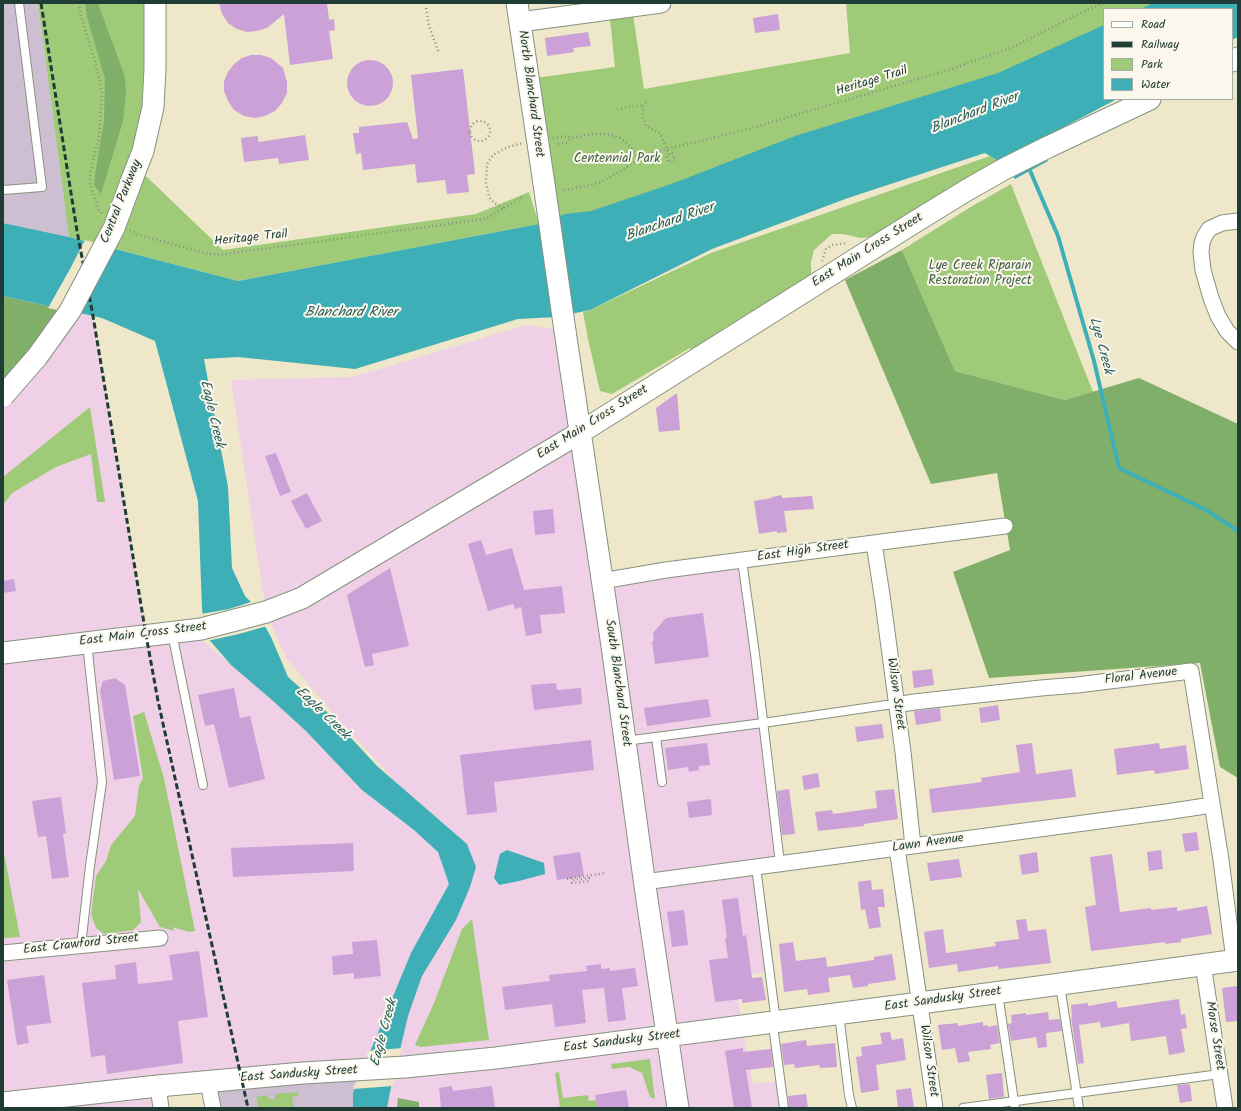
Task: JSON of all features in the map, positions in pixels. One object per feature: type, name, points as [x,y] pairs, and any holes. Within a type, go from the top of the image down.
[{"type":"main road","name":"Central Parkway","points":[[3,396],[37,358],[70,310],[114,228],[143,151],[153,107],[156,3]]},
{"type":"main road","name":"North Blanchard Street","points":[[518,12],[565,331]]},
{"type":"main road","name":"East Main Cross Street","points":[[3,653],[87,642],[201,630],[266,612],[302,598],[581,432],[910,225],[1004,169],[1148,100]]},
{"type":"main road","name":"South Blanchard Street","points":[[565,331],[581,432],[666,1036],[678,1108]]},
{"type":"main road","name":"East Sandusky Street","points":[[3,1103],[30,1104],[158,1086],[303,1073],[405,1067],[496,1058],[839,1014],[1236,960]]},
{"type":"street","points":[[518,12],[661,3]]},
{"type":"street","points":[[1238,221],[1222,223],[1208,229],[1202,243],[1201,252],[1211,298],[1218,316],[1228,331],[1238,342]]},
{"type":"street","name":"East High Street","points":[[602,580],[742,560],[1005,526]]},
{"type":"street","name":"Wilson Street","points":[[874,543],[903,752],[913,846]]},
{"type":"street","name":"Floral Avenue","points":[[896,706],[930,700],[1077,685],[1191,671],[1236,960]]},
{"type":"street","name":"Lawn Avenue","points":[[644,882],[1212,805]]},
{"type":"street","name":"Wilson Street","points":[[897,848],[935,1108]]},
{"type":"street","name":"East Crawford Street","points":[[3,953],[160,938]]},
{"type":"street","name":"Morse Street","points":[[1204,964],[1225,1108]]},
{"type":"street","points":[[208,1082],[213,1108]]},
{"type":"street","points":[[158,1086],[161,1108]]},
{"type":"lane","points":[[3,190],[42,187],[19,3]]},
{"type":"lane","points":[[742,560],[780,864]]},
{"type":"lane","points":[[172,633],[203,785]]},
{"type":"lane","points":[[81,946],[90,866],[102,782],[87,642]]},
{"type":"lane","points":[[625,741],[886,705],[896,706]]},
{"type":"lane","points":[[656,737],[662,782]]},
{"type":"lane","points":[[756,867],[776,1022],[774,1033],[784,1108]]},
{"type":"lane","points":[[1060,984],[1079,1108]]},
{"type":"lane","points":[[998,992],[1014,1105]]},
{"type":"lane","points":[[839,1014],[849,1096],[852,1108]]},
{"type":"lane","points":[[962,1108],[1014,1105],[1076,1093],[1220,1074]]},
{"type":"path","points":[[80,3],[82,17],[95,61],[102,92],[99,137],[90,174],[90,184],[99,210],[105,214]]},
{"type":"path","name":"Heritage Trail","points":[[564,190],[601,182],[638,160],[667,148],[748,129],[952,69],[1015,46],[1104,3]]},
{"type":"path","points":[[426,8],[429,26],[439,53]]},
{"type":"path","points":[[616,109],[645,103],[642,115],[646,126],[660,133],[669,154]]},
{"type":"path","points":[[478,121],[487,124],[490,129],[489,136],[483,140],[477,140],[470,132],[473,124],[478,121]]},
{"type":"path","points":[[504,208],[494,203],[489,197],[486,183],[487,164],[493,155],[508,147],[537,140],[568,136],[571,138],[593,134],[607,134],[620,138],[629,145],[638,160]]},
{"type":"path","points":[[558,144],[568,142],[571,138]]},
{"type":"path","name":"Heritage Trail","points":[[125,227],[139,235],[205,253],[218,255],[485,219],[522,197]]},
{"type":"path","points":[[567,879],[606,873]]},
{"type":"path","points":[[571,878],[571,880],[589,878],[589,881],[572,883],[572,886]]},
{"type":"shaded area","points":[[3,3],[38,3],[69,237],[3,223]]},
{"type":"shaded area","points":[[3,296],[93,316],[146,635],[191,631],[431,832],[388,773],[339,720],[286,658],[266,612],[231,380],[353,377],[526,325],[565,331],[602,580],[742,560],[780,863],[756,867],[769,972],[735,977],[742,1026],[753,1084],[781,1081],[785,1108],[377,1108],[158,1086],[161,1108],[3,1108]]},
{"type":"shaded area","points":[[387,1068],[377,1108],[213,1108],[208,1082]]},
{"type":"green space","points":[[38,3],[155,3],[155,69],[134,174],[147,177],[223,250],[476,214],[529,192],[539,224],[238,281],[69,237]]},
{"type":"green space","points":[[85,3],[98,3],[125,77],[126,94],[123,121],[101,194],[94,185],[104,121],[105,79],[87,17]]},
{"type":"green space","name":"Centennial Park","points":[[846,3],[1205,3],[1195,8],[1103,8],[1103,55],[554,253],[528,79],[615,67],[609,10],[632,7],[644,89],[850,53]]},
{"type":"green space","points":[[990,156],[1000,162],[871,237],[860,238],[843,234],[832,234],[814,250],[811,262],[811,275],[802,284],[693,351],[690,348],[612,394],[600,391],[583,312],[711,253]]},
{"type":"green space","name":"Lye Creek Riparain Restoration Project","points":[[1011,184],[1093,392],[1065,400],[955,371],[902,250],[969,208]]},
{"type":"green space","points":[[902,250],[955,371],[1065,400],[1139,378],[1238,424],[1238,778],[1220,767],[1200,663],[989,678],[953,572],[1010,550],[997,473],[931,484],[845,280]]},
{"type":"green space","points":[[3,296],[70,311],[3,396]]},
{"type":"green space","points":[[90,407],[105,502],[97,502],[91,454],[56,467],[12,493],[3,505],[3,477]]},
{"type":"green space","points":[[144,712],[164,778],[195,931],[189,932],[172,927],[175,931],[160,927],[138,889],[141,922],[133,930],[104,934],[96,928],[91,914],[96,876],[106,861],[111,845],[135,816],[139,786],[143,778],[133,716]]},
{"type":"green space","points":[[3,848],[20,937],[3,938]]},
{"type":"green space","points":[[472,919],[489,1040],[421,1047],[415,1045],[434,1003],[462,929]]},
{"type":"green space","points":[[650,1059],[655,1099],[650,1097],[642,1073],[629,1067],[612,1069],[611,1064]]},
{"type":"green space","points":[[559,1072],[563,1098],[588,1095],[589,1101],[596,1100],[597,1108],[560,1108],[555,1073]]},
{"type":"green space","points":[[298,1092],[298,1096],[292,1097],[294,1108],[259,1108],[256,1097],[268,1095],[269,1099],[275,1099],[275,1094]]},
{"type":"green space","points":[[398,1098],[419,1102],[419,1108],[397,1108]]},
{"type":"water","points":[[1153,3],[1238,3],[1238,37],[1233,40],[1233,8],[1142,8]]},
{"type":"water","name":"Blanchard River","points":[[1103,25],[1103,100],[1115,100],[1041,139],[1048,161],[1015,179],[1000,162],[985,153],[848,198],[712,249],[590,310],[556,317],[518,319],[355,369],[238,357],[204,359],[228,487],[232,568],[245,596],[252,603],[271,637],[288,677],[325,710],[377,766],[467,844],[476,867],[470,887],[456,920],[422,976],[408,1016],[387,1108],[353,1108],[353,1093],[411,953],[449,884],[438,852],[414,830],[362,790],[306,731],[231,665],[206,636],[202,609],[198,501],[155,341],[102,318],[3,296],[3,223],[69,237],[238,281],[539,224],[565,214],[591,211],[674,183],[795,136],[998,73]]},
{"type":"water","points":[[507,850],[544,863],[545,874],[499,885],[494,878],[500,854]]},
{"type":"pier","points":[[85,240],[115,248],[87,302],[79,315],[48,308],[70,269]]},
{"type":"pier","points":[[254,601],[267,626],[207,641],[204,638],[201,614],[229,609]]},
{"type":"pier","points":[[402,1048],[393,1086],[353,1089],[368,1051]]},
{"type":"building","points":[[219,3],[327,3],[329,20],[334,19],[335,30],[329,31],[333,59],[290,65],[284,14],[267,28],[247,32],[237,29],[228,23],[222,14]]},
{"type":"building","points":[[778,14],[780,30],[755,33],[753,18]]},
{"type":"building","points":[[588,32],[591,46],[573,48],[574,52],[547,56],[545,38]]},
{"type":"building","points":[[251,55],[261,55],[271,58],[283,68],[287,82],[287,93],[282,103],[275,111],[265,116],[255,118],[244,116],[234,110],[224,91],[224,81],[234,64],[242,58]]},
{"type":"building","points":[[365,60],[375,60],[383,64],[389,70],[393,78],[393,88],[389,96],[383,102],[375,106],[365,106],[357,102],[351,96],[347,88],[347,78],[351,70],[357,64]]},
{"type":"building","points":[[463,69],[475,174],[467,175],[469,192],[447,194],[445,180],[417,183],[415,164],[363,170],[361,153],[356,154],[353,133],[359,133],[359,127],[407,122],[413,139],[418,138],[411,75]]},
{"type":"building","points":[[305,135],[309,160],[279,164],[278,158],[244,162],[241,138],[258,136],[258,142]]},
{"type":"building","points":[[677,393],[680,430],[659,432],[656,408]]},
{"type":"building","points":[[276,453],[291,492],[280,496],[265,456]]},
{"type":"building","points":[[307,493],[322,521],[306,529],[291,501]]},
{"type":"building","points":[[782,495],[782,498],[812,496],[814,509],[784,511],[787,532],[777,533],[777,531],[759,534],[754,501]]},
{"type":"building","points":[[553,509],[555,533],[535,535],[533,511]]},
{"type":"building","points":[[481,540],[486,555],[512,548],[524,590],[562,586],[565,613],[540,615],[542,633],[526,636],[521,607],[515,609],[513,604],[488,611],[468,544]]},
{"type":"building","points":[[390,568],[409,646],[372,654],[374,665],[365,667],[347,595]]},
{"type":"building","points":[[14,579],[16,591],[3,593],[3,581]]},
{"type":"building","points":[[703,613],[709,657],[655,664],[652,641],[654,641],[653,633],[666,618]]},
{"type":"building","points":[[932,669],[934,685],[914,688],[912,671]]},
{"type":"building","points":[[115,678],[125,685],[140,776],[114,780],[100,691],[103,681]]},
{"type":"building","points":[[556,683],[557,690],[581,688],[582,704],[534,710],[531,685]]},
{"type":"building","points":[[234,688],[240,718],[250,716],[265,779],[229,788],[214,724],[205,726],[198,695]]},
{"type":"building","points":[[708,699],[711,717],[647,726],[644,708]]},
{"type":"building","points":[[998,705],[1000,720],[981,723],[979,708]]},
{"type":"building","points":[[940,708],[941,721],[916,725],[914,711]]},
{"type":"building","points":[[882,724],[884,738],[857,742],[855,727]]},
{"type":"building","points":[[591,740],[594,770],[494,782],[497,812],[467,815],[460,755]]},
{"type":"building","points":[[707,743],[710,765],[699,766],[699,770],[689,772],[688,767],[668,770],[665,748]]},
{"type":"building","points":[[1032,743],[1036,774],[1072,769],[1076,797],[932,813],[929,789],[982,782],[981,778],[1020,772],[1016,745]]},
{"type":"building","points":[[1159,743],[1160,749],[1186,745],[1189,769],[1155,774],[1154,770],[1117,775],[1114,749]]},
{"type":"building","points":[[818,773],[820,787],[804,790],[802,776]]},
{"type":"building","points":[[789,789],[795,834],[782,835],[777,791]]},
{"type":"building","points":[[894,789],[898,819],[864,824],[864,826],[818,831],[815,812],[832,810],[833,814],[877,808],[875,791]]},
{"type":"building","points":[[61,797],[66,833],[63,834],[69,877],[52,879],[46,836],[38,837],[32,801]]},
{"type":"building","points":[[711,799],[712,815],[689,818],[687,802]]},
{"type":"building","points":[[1197,832],[1199,850],[1185,852],[1182,834]]},
{"type":"building","points":[[353,843],[354,871],[233,877],[231,848]]},
{"type":"building","points":[[1161,850],[1163,869],[1149,871],[1147,852]]},
{"type":"building","points":[[580,852],[584,876],[557,880],[553,856]]},
{"type":"building","points":[[1037,852],[1039,872],[1022,875],[1019,855]]},
{"type":"building","points":[[1112,854],[1120,912],[1151,908],[1151,910],[1177,907],[1177,911],[1207,906],[1212,934],[1181,939],[1181,942],[1165,944],[1165,942],[1091,951],[1085,907],[1096,905],[1090,857]]},
{"type":"building","points":[[959,859],[962,877],[930,881],[927,863]]},
{"type":"building","points":[[871,880],[872,890],[883,889],[885,907],[878,907],[881,927],[869,929],[865,909],[861,910],[858,882]]},
{"type":"building","points":[[738,898],[743,936],[746,935],[752,978],[762,977],[766,1000],[742,1003],[742,999],[715,1002],[709,960],[728,958],[722,900]]},
{"type":"building","points":[[684,910],[688,945],[672,947],[667,912]]},
{"type":"building","points":[[1026,919],[1028,931],[1046,929],[1051,963],[999,969],[998,966],[958,972],[957,964],[929,968],[924,932],[943,929],[946,953],[996,946],[995,942],[1019,939],[1016,920]]},
{"type":"building","points":[[377,940],[381,976],[354,979],[354,973],[333,975],[332,956],[353,954],[352,942]]},
{"type":"building","points":[[793,942],[796,961],[826,957],[827,967],[874,960],[874,957],[892,954],[896,980],[853,988],[850,975],[828,978],[830,992],[808,995],[807,989],[784,992],[779,944]]},
{"type":"building","points":[[199,951],[208,1017],[178,1021],[183,1063],[107,1074],[105,1055],[91,1057],[82,983],[116,979],[115,965],[136,962],[138,984],[173,980],[169,955]]},
{"type":"building","points":[[601,964],[601,969],[610,968],[610,971],[635,968],[638,986],[622,988],[626,1020],[608,1022],[604,988],[582,990],[586,1023],[555,1027],[552,1004],[505,1010],[502,987],[550,981],[549,975],[587,971],[586,966]]},
{"type":"building","points":[[44,975],[51,1023],[26,1026],[29,1043],[17,1045],[7,980]]},
{"type":"building","points":[[1238,986],[1238,1021],[1226,1022],[1222,988]]},
{"type":"building","points":[[1179,999],[1181,1015],[1185,1014],[1187,1028],[1181,1029],[1185,1052],[1169,1055],[1166,1036],[1131,1041],[1129,1023],[1101,1028],[1100,1022],[1079,1025],[1084,1063],[1078,1064],[1071,1017],[1071,1005],[1088,1003],[1088,1006],[1116,1001],[1118,1008]]},
{"type":"building","points":[[1048,1012],[1049,1020],[1060,1019],[1062,1031],[1046,1033],[1047,1047],[1038,1048],[1036,1037],[1011,1041],[1008,1024],[1012,1023],[1011,1015],[1026,1013],[1026,1015]]},
{"type":"building","points":[[983,1022],[983,1026],[987,1025],[988,1027],[997,1025],[1000,1043],[990,1045],[991,1049],[968,1052],[970,1061],[958,1063],[955,1048],[942,1050],[938,1025],[958,1023],[958,1026]]},
{"type":"building","points":[[890,1032],[892,1040],[903,1038],[906,1060],[876,1065],[879,1090],[861,1093],[856,1057],[862,1056],[861,1047],[882,1044],[880,1033]]},
{"type":"building","points":[[806,1040],[807,1046],[835,1043],[837,1067],[820,1068],[819,1065],[795,1068],[794,1064],[784,1065],[781,1044]]},
{"type":"building","points":[[743,1048],[743,1052],[771,1049],[773,1067],[746,1070],[752,1108],[734,1108],[725,1051]]},
{"type":"building","points":[[1002,1073],[1004,1097],[989,1099],[986,1075]]},
{"type":"building","points":[[1190,1084],[1192,1101],[1180,1103],[1177,1085]]},
{"type":"building","points":[[452,1086],[453,1091],[492,1086],[495,1108],[441,1108],[439,1088]]},
{"type":"building","points":[[911,1088],[914,1108],[898,1108],[896,1090]]},
{"type":"building","points":[[626,1090],[629,1108],[597,1108],[595,1095]]},
{"type":"building","points":[[806,1094],[808,1108],[789,1108],[788,1096]]},
{"type":"waterway","name":"Lye Creek","points":[[1028,166],[1058,236],[1094,361],[1119,468],[1206,510],[1238,531]]},
{"type":"railway","points":[[41,3],[77,231],[93,316],[158,701],[248,1108]]},
{"type":"water label","name":"Eagle Creek","points":[[211,414]]},
{"type":"water label","name":"Eagle Creek","points":[[322,714]]},
{"type":"water label","name":"Eagle Creek","points":[[385,1033]]}]
